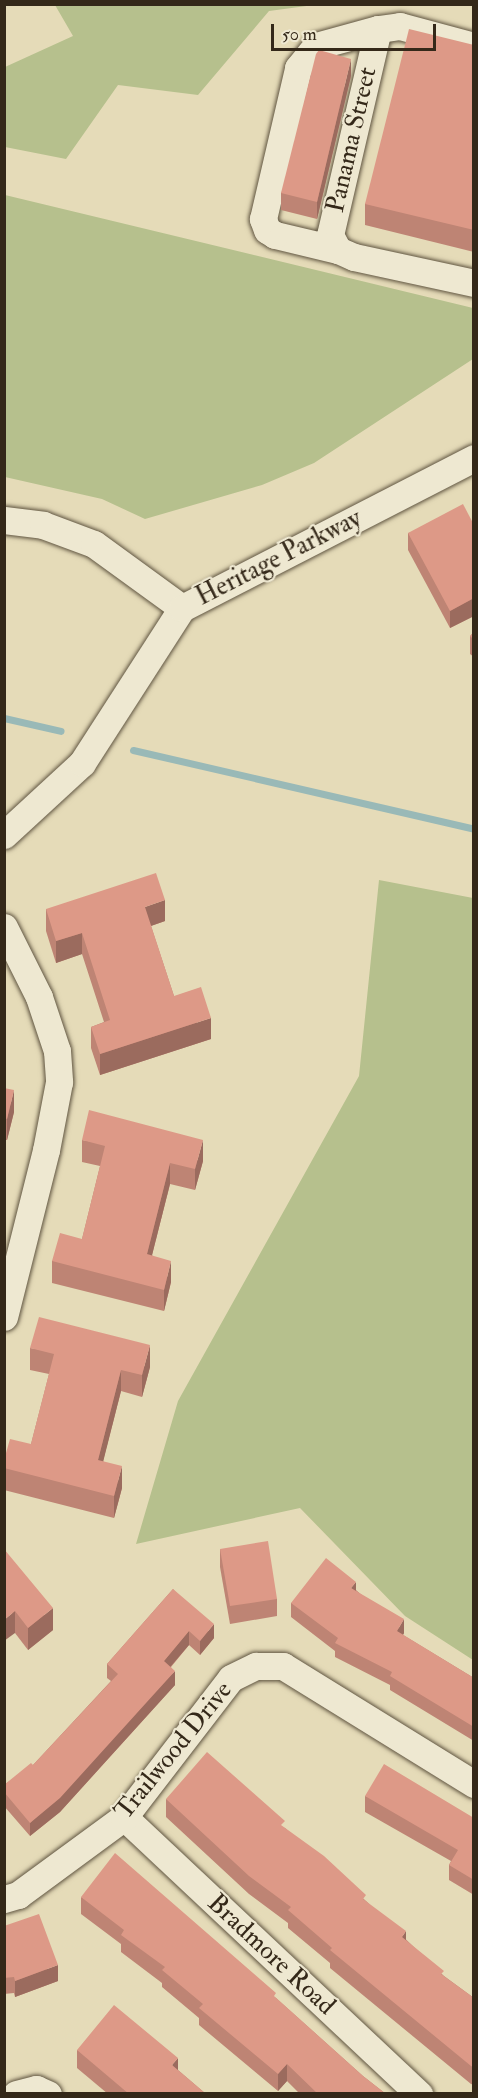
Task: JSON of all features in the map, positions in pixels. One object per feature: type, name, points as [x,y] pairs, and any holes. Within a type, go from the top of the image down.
[{"type":"street","name":"Panama Street","points":[[474,46],[400,26],[378,29],[316,45],[298,68],[263,219],[267,230],[275,235],[338,250],[354,257],[474,283]]},
{"type":"street","name":"Panama Street","points":[[338,250],[330,235],[378,29]]},
{"type":"street","name":"Heritage Parkway","points":[[4,835],[81,763],[182,608],[473,459]]},
{"type":"street","points":[[4,520],[43,525],[94,544],[182,608]]},
{"type":"street","points":[[4,927],[39,997],[57,1051],[59,1082],[46,1150],[4,1317]]},
{"type":"street","name":"Trailwood Drive","points":[[4,1899],[18,1895],[124,1818],[231,1678],[256,1666],[283,1666],[474,1784]]},
{"type":"street","name":"Bradmore Road","points":[[124,1818],[419,2094]]},
{"type":"street","points":[[16,2094],[36,2089],[48,2094]]},
{"type":"green space","points":[[55,5],[314,5],[269,11],[198,95],[118,85],[66,159],[5,147],[5,67],[73,36]]},
{"type":"green space","points":[[5,195],[473,308],[473,359],[314,463],[262,485],[145,519],[102,499],[5,477]]},
{"type":"green space","points":[[379,880],[473,898],[473,1660],[405,1616],[300,1508],[136,1544],[178,1401],[359,1076]]},
{"type":"building","points":[[409,29],[474,45],[474,230],[365,204]]},
{"type":"building","points":[[319,50],[351,59],[317,202],[281,193],[316,54]]},
{"type":"building","points":[[463,504],[474,525],[474,598],[450,611],[408,533]]},
{"type":"building","points":[[156,873],[165,900],[145,907],[174,996],[201,987],[211,1018],[100,1054],[91,1027],[110,1020],[82,933],[56,941],[46,909]]},
{"type":"building","points":[[4,1088],[14,1090],[7,1119],[4,1118]]},
{"type":"building","points":[[89,1110],[203,1140],[195,1169],[170,1163],[147,1254],[171,1261],[164,1290],[52,1261],[60,1233],[82,1239],[105,1146],[82,1140]]},
{"type":"building","points":[[39,1317],[150,1345],[142,1375],[121,1370],[98,1460],[122,1466],[114,1496],[4,1468],[10,1439],[31,1444],[54,1354],[30,1348]]},
{"type":"building","points":[[268,1541],[277,1599],[230,1606],[220,1549]]},
{"type":"building","points":[[4,1549],[53,1608],[28,1628],[15,1611],[4,1620]]},
{"type":"building","points":[[326,1558],[356,1582],[351,1588],[404,1619],[397,1631],[474,1678],[474,1727],[390,1676],[392,1672],[335,1643],[338,1638],[291,1603]]},
{"type":"building","points":[[173,1589],[214,1624],[200,1641],[189,1631],[164,1661],[175,1671],[60,1798],[30,1823],[4,1792],[4,1785],[31,1763],[33,1765],[118,1674],[107,1664]]},
{"type":"building","points":[[207,1752],[285,1821],[281,1825],[324,1856],[366,1895],[363,1899],[406,1931],[402,1937],[444,1971],[441,1974],[474,1998],[474,2068],[330,1950],[332,1948],[288,1910],[291,1907],[249,1876],[166,1799]]},
{"type":"building","points":[[384,1764],[474,1818],[474,1880],[449,1865],[458,1850],[365,1796]]},
{"type":"building","points":[[115,1853],[276,1993],[274,1996],[386,2094],[318,2094],[287,2064],[278,2074],[199,2008],[203,2004],[162,1970],[165,1967],[121,1935],[124,1930],[81,1897]]},
{"type":"building","points":[[39,1914],[58,1965],[15,1981],[14,1977],[4,1978],[4,1926]]},
{"type":"building","points":[[114,2005],[178,2058],[172,2065],[206,2094],[129,2094],[77,2050]]},
{"type":"waterway","points":[[4,718],[61,731]]},
{"type":"waterway","points":[[133,750],[474,829]]}]
